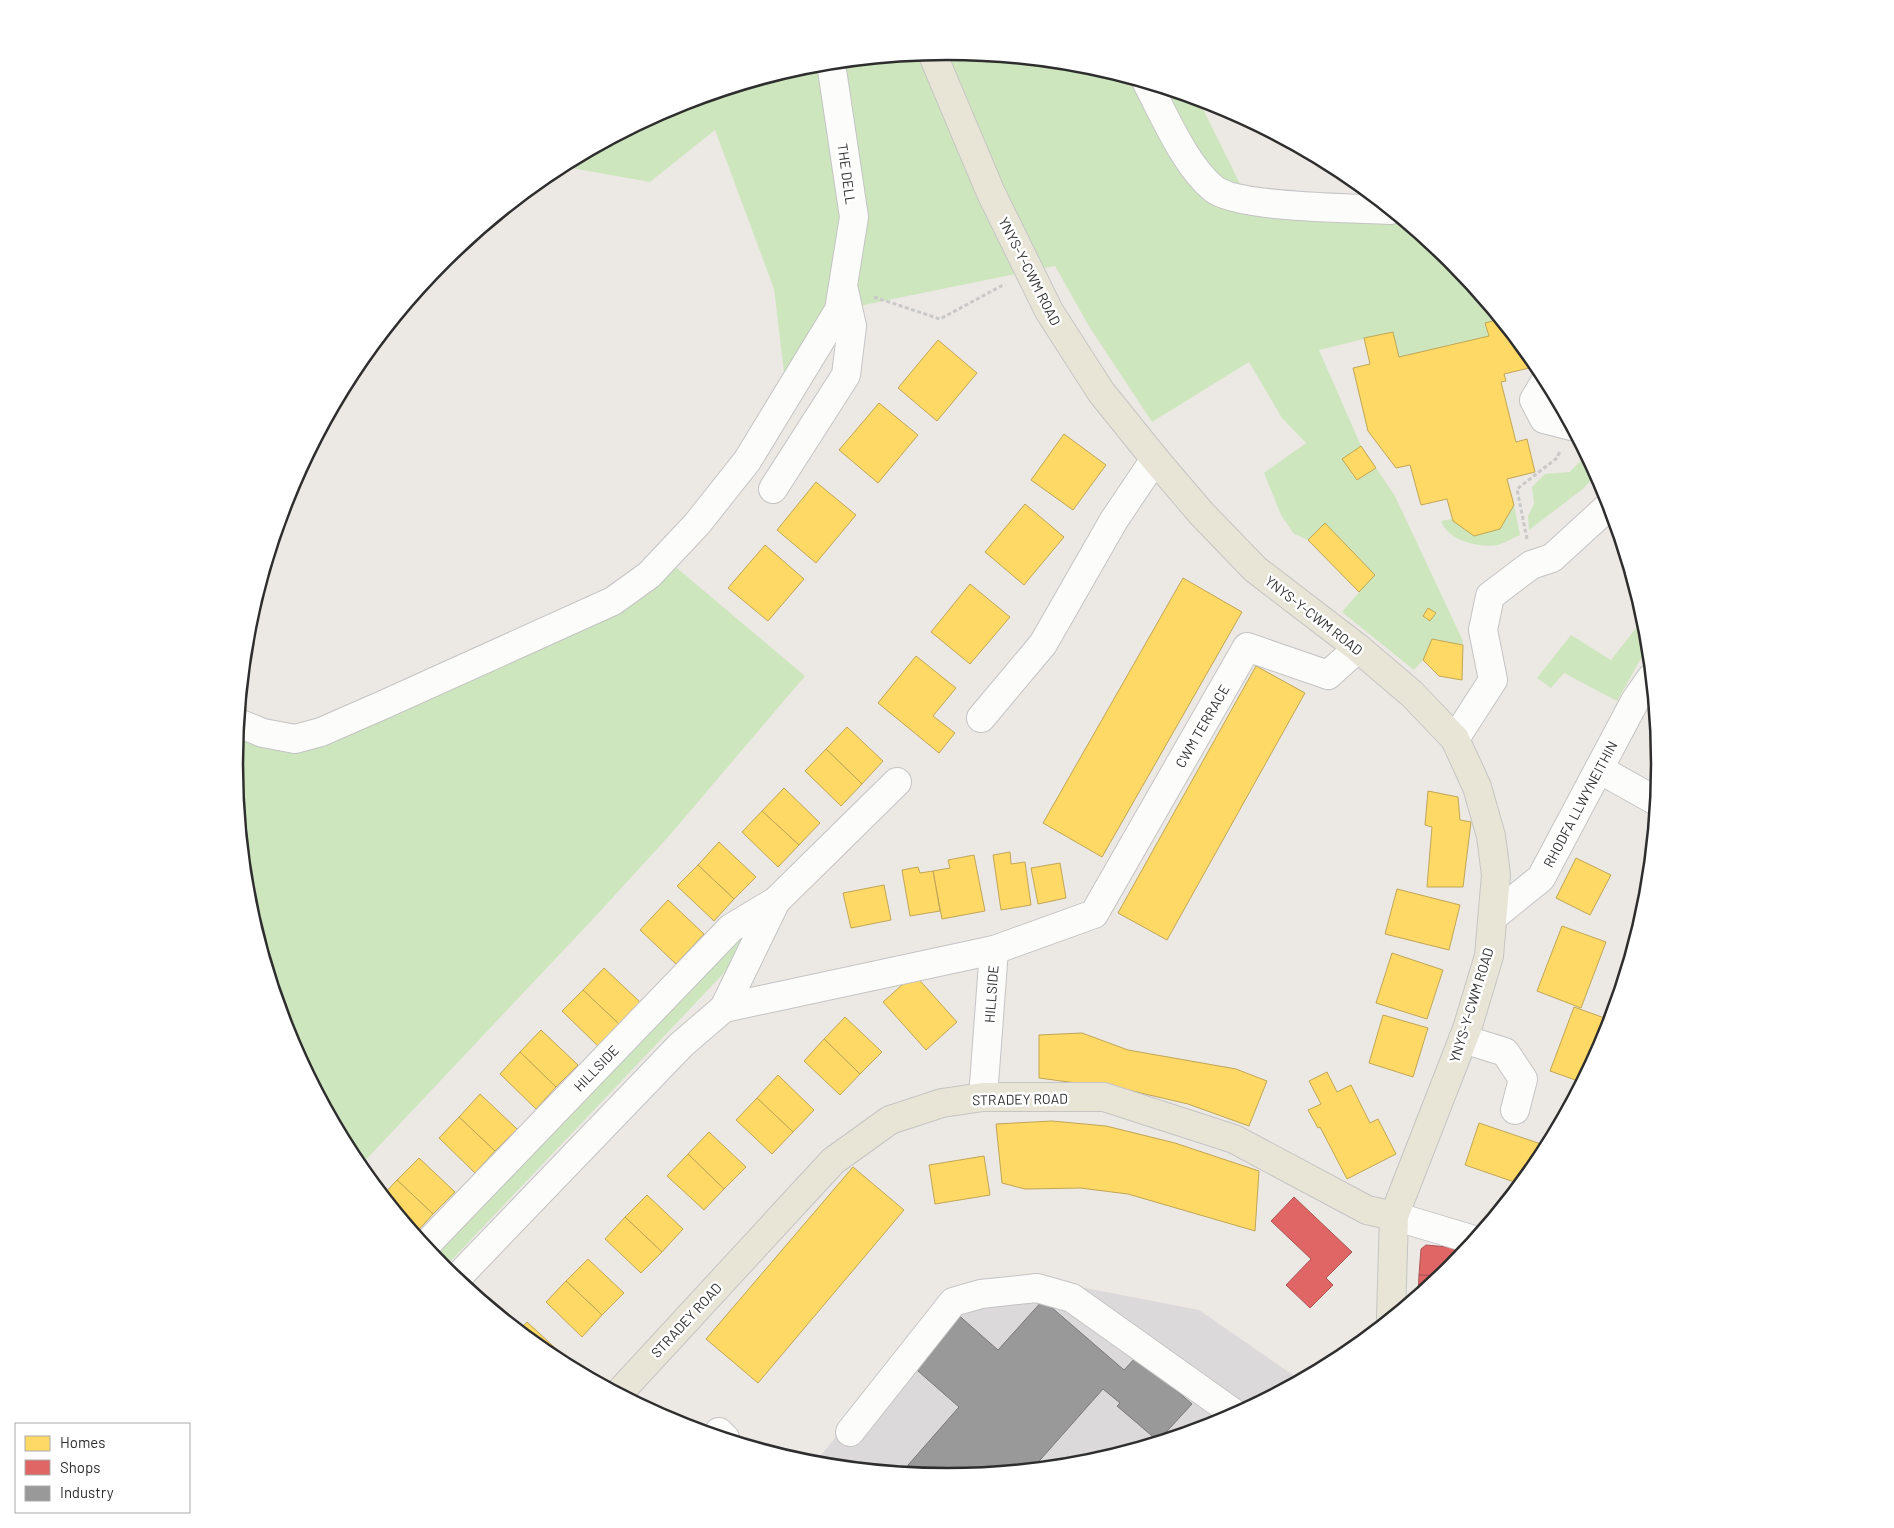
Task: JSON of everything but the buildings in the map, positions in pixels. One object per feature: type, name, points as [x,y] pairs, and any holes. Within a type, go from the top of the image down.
[{"type":"main road","name":"YNYS-Y-CWM ROAD","points":[[935,61],[991,193],[1049,312],[1101,392],[1201,514],[1255,569],[1358,648],[1412,694],[1455,739],[1477,787],[1491,836],[1496,875],[1494,916],[1489,956],[1463,1039],[1394,1216],[1391,1310]]},
{"type":"main road","name":"STRADEY ROAD","points":[[623,1388],[833,1161],[890,1120],[942,1103],[983,1097],[1104,1097],[1234,1139],[1368,1210],[1394,1216]]},
{"type":"street","name":"THE DELL","points":[[772,488],[846,375],[852,326],[841,298],[854,218],[832,70]]},
{"type":"street","points":[[1151,90],[1197,172],[1215,190],[1230,197],[1266,202],[1381,210]]},
{"type":"street","points":[[245,726],[263,733],[295,739],[321,732],[613,601],[649,575],[697,524],[747,461],[841,298]]},
{"type":"street","points":[[1541,388],[1534,400],[1544,419],[1563,424]]},
{"type":"street","points":[[981,718],[1043,644],[1114,520],[1155,459]]},
{"type":"street","points":[[1455,739],[1493,680],[1483,630],[1490,596],[1531,565],[1552,558],[1603,511]]},
{"type":"street","name":"CWM TERRACE","points":[[1094,914],[1247,647],[1328,675],[1358,648]]},
{"type":"street","name":"RHODFA LLWYNEITHIN","points":[[1494,916],[1541,878],[1635,701],[1646,685]]},
{"type":"street","points":[[1599,769],[1650,797]]},
{"type":"street","name":"HILLSIDE","points":[[430,1241],[731,928],[776,901],[897,782]]},
{"type":"street","name":"HILLSIDE","points":[[461,1273],[681,1045],[724,1008],[776,901]]},
{"type":"street","name":"HILLSIDE","points":[[724,1008],[994,950],[1094,914]]},
{"type":"street","name":"HILLSIDE","points":[[983,1097],[994,950]]},
{"type":"street","points":[[1463,1039],[1505,1052],[1523,1079],[1515,1110]]},
{"type":"street","points":[[1394,1216],[1467,1238]]},
{"type":"street","points":[[850,1432],[954,1302],[981,1294],[1038,1288],[1072,1298],[1228,1409]]},
{"type":"path","points":[[841,298],[940,319],[1029,271]]},
{"type":"path","points":[[1531,565],[1517,489],[1557,458]]},
{"type":"shaded area","points":[[1018,1275],[1199,1310],[1295,1376],[1216,1414],[1173,1431],[1129,1444],[1039,1462],[947,1468],[855,1462],[821,1456],[950,1295]]},
{"type":"green space","points":[[947,60],[1039,66],[1129,84],[1173,97],[1203,109],[1251,206],[1385,213],[1445,266],[1494,321],[1486,323],[1489,336],[1399,357],[1393,332],[1319,350],[1361,446],[1342,459],[1357,480],[1376,468],[1395,496],[1463,641],[1463,645],[1432,639],[1423,660],[1414,670],[1342,612],[1374,575],[1324,524],[1308,540],[1294,534],[1281,515],[1264,473],[1306,443],[1282,418],[1249,362],[1152,422],[1090,328],[1055,266],[839,310],[787,397],[774,289],[715,130],[650,182],[573,168],[595,154],[636,133],[721,97],[765,84],[855,66]]},
{"type":"green space","points":[[1581,460],[1590,480],[1584,488],[1529,530],[1528,516],[1534,504],[1532,487],[1545,474],[1570,472]]},
{"type":"green space","points":[[1514,505],[1520,535],[1498,545],[1490,546],[1465,542],[1450,534],[1441,521],[1452,519],[1474,536]]},
{"type":"green space","points":[[665,558],[805,676],[669,836],[366,1160],[337,1116],[316,1075],[280,990],[267,946],[249,856],[243,764],[245,725],[295,739],[613,601]]},
{"type":"green space","points":[[1637,627],[1642,656],[1617,701],[1564,673],[1551,688],[1537,678],[1571,635],[1611,660]]},
{"type":"green space","points":[[744,929],[747,942],[723,974],[449,1262],[435,1247]]}]
